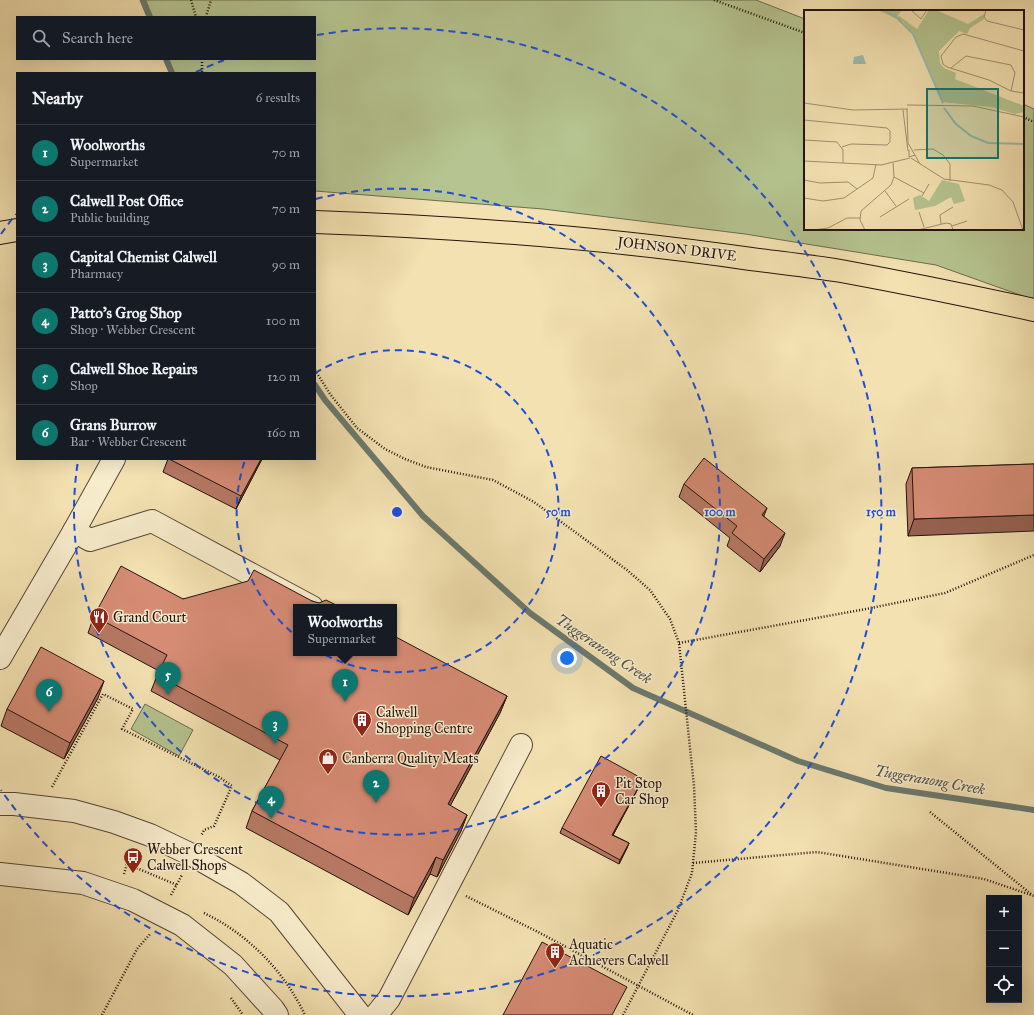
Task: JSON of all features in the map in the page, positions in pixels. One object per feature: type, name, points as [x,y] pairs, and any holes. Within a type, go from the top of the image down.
[{"type":"main road","name":"JOHNSON DRIVE","points":[[316,222],[404,225],[536,234],[668,247],[839,271],[944,290],[1034,310]]},
{"type":"main road","points":[[0,228],[16,229]]},
{"type":"main road","points":[[0,233],[16,229]]},
{"type":"street","points":[[0,658],[113,460]]},
{"type":"street","points":[[74,531],[90,540],[152,521],[306,604]]},
{"type":"street","points":[[376,1015],[389,999],[521,746]]},
{"type":"street","points":[[0,804],[14,804],[74,811],[114,822],[150,835],[191,855],[241,883],[279,912],[360,1015]]},
{"type":"street","points":[[0,874],[83,883],[133,900],[182,924],[233,965],[277,1015]]},
{"type":"path","points":[[191,0],[196,16]]},
{"type":"path","points":[[206,16],[211,0]]},
{"type":"path","points":[[714,0],[804,33]]},
{"type":"path","points":[[202,60],[202,72]]},
{"type":"path","points":[[1024,117],[1034,122]]},
{"type":"path","points":[[316,372],[330,394],[357,428],[385,449],[426,467],[492,480],[534,502],[627,570],[650,590],[670,619],[679,643],[694,786],[696,832],[692,873],[678,910],[623,1015]]},
{"type":"path","points":[[679,643],[945,593],[1034,555]]},
{"type":"path","points":[[43,807],[48,794],[103,694],[133,709],[122,729],[218,777],[232,786],[214,826],[204,830],[170,897]]},
{"type":"path","points":[[930,812],[1034,896]]},
{"type":"path","points":[[693,863],[817,852],[984,879],[1034,896]]},
{"type":"path","points":[[123,876],[127,864],[177,885]]},
{"type":"path","points":[[448,887],[540,933],[693,1015]]},
{"type":"path","points":[[102,1015],[137,949],[154,930]]},
{"type":"green space","points":[[140,0],[756,0],[804,19],[804,230],[1024,230],[1024,104],[1034,109],[1034,300],[936,265],[745,234],[543,209],[316,191],[316,72],[171,72],[165,60],[316,60],[316,16],[147,16]]},
{"type":"green space","points":[[145,704],[193,730],[179,756],[131,729]]},
{"type":"building","points":[[704,458],[767,508],[762,515],[785,533],[764,559],[732,533],[737,526],[684,484]]},
{"type":"building","points":[[171,460],[260,460],[241,496]]},
{"type":"building","points":[[1034,464],[1034,515],[914,519],[912,468]]},
{"type":"building","name":"Calwell Shopping Centre","points":[[121,566],[183,599],[248,581],[254,570],[312,601],[319,603],[326,600],[334,604],[293,604],[293,656],[397,656],[397,638],[507,696],[448,804],[467,815],[443,860],[436,857],[414,898],[252,811],[288,745],[157,675],[167,655],[94,616]]},
{"type":"building","points":[[41,647],[104,681],[70,743],[7,709]]},
{"type":"building","name":"Pit Stop Car Shop","points":[[601,756],[643,779],[612,835],[629,843],[620,860],[562,828]]},
{"type":"building","name":"Aquatic Achievers Calwell","points":[[542,942],[627,987],[612,1015],[503,1015]]},
{"type":"waterway","name":"Tuggeranong Creek","points":[[143,0],[150,16]]},
{"type":"waterway","name":"Tuggeranong Creek","points":[[166,60],[172,72]]},
{"type":"waterway","name":"Tuggeranong Creek","points":[[316,386],[325,400],[423,516],[530,613],[633,688],[798,761],[886,788],[1034,810]]},
{"type":"place","name":"Grand Court","points":[[99,634]]},
{"type":"place","name":"Calwell Shoe Repairs","points":[[168,695]]},
{"type":"place","name":"Woolworths","points":[[345,702]]},
{"type":"place","name":"Grans Burrow","points":[[49,712]]},
{"type":"place","name":"Calwell Shopping Centre","points":[[362,737]]},
{"type":"place","name":"Capital Chemist Calwell","points":[[275,744]]},
{"type":"place","name":"Canberra Quality Meats","points":[[328,775]]},
{"type":"place","name":"Calwell Post Office","points":[[376,803]]},
{"type":"place","name":"Pit Stop Car Shop","points":[[601,808]]},
{"type":"place","name":"Patto's Grog Shop","points":[[271,819]]},
{"type":"place","name":"Webber Crescent Calwell Shops","points":[[133,874]]},
{"type":"place","name":"Aquatic Achievers Calwell","points":[[555,969]]}]
